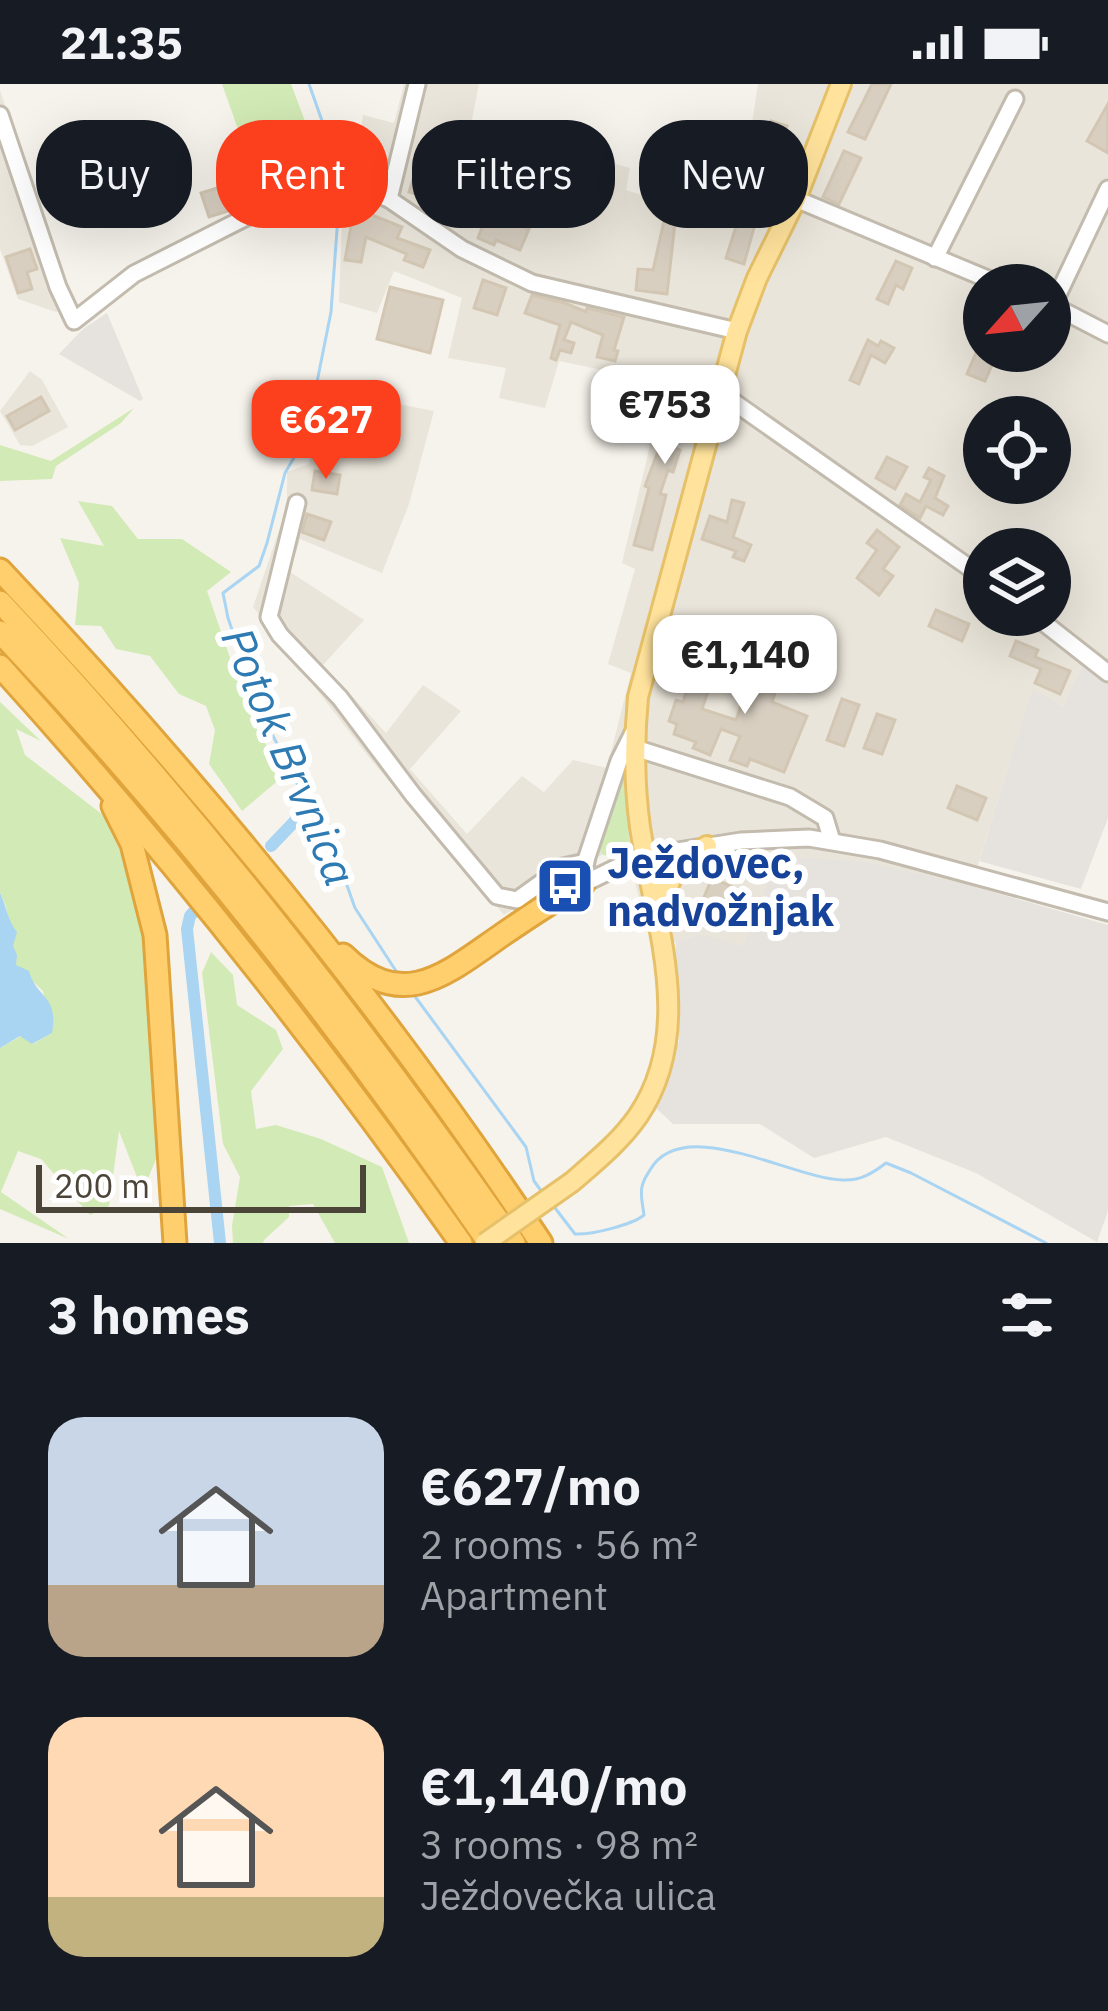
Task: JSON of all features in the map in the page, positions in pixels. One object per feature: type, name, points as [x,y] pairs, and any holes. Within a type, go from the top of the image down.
[{"type":"highway","points":[[0,570],[146,730],[300,914],[435,1092],[541,1243]]},
{"type":"highway","points":[[0,602],[131,745],[266,907],[422,1111],[514,1243]]},
{"type":"highway","points":[[0,632],[254,926],[401,1116],[487,1243]]},
{"type":"highway","points":[[0,666],[271,985],[461,1243]]},
{"type":"highway","points":[[72,746],[132,844],[148,900],[155,935],[175,1243]]},
{"type":"highway","points":[[300,914],[317,924],[365,975],[388,983],[423,983],[454,968],[542,908],[584,873]]},
{"type":"main road","points":[[808,169],[842,84]]},
{"type":"main road","points":[[487,1243],[606,1153],[638,1117],[658,1074],[669,1006],[638,808],[635,738],[645,666],[737,331],[782,228]]},
{"type":"main road","points":[[661,932],[670,878],[707,846]]},
{"type":"street","points":[[389,199],[417,84]]},
{"type":"street","points":[[934,258],[1015,99]]},
{"type":"street","points":[[0,115],[74,321],[134,274],[286,196],[321,183],[346,183],[389,199],[462,248],[532,283],[737,331]]},
{"type":"street","points":[[1071,264],[1108,189]]},
{"type":"street","points":[[808,204],[963,270]]},
{"type":"street","points":[[1071,315],[1108,334]]},
{"type":"street","points":[[721,393],[963,563]]},
{"type":"street","points":[[297,503],[269,617],[340,698],[424,810],[497,896],[517,900],[563,867],[584,873],[646,856],[779,837],[880,850],[1108,912]]},
{"type":"street","points":[[1061,636],[1108,673]]},
{"type":"street","points":[[584,873],[619,761],[635,738],[790,797],[825,818],[832,841]]},
{"type":"shaded area","points":[[404,84],[479,84],[472,120],[412,120],[412,228],[615,228],[615,164],[630,168],[626,190],[639,194],[639,228],[808,228],[808,120],[752,120],[758,84],[1108,84],[1108,682],[1083,663],[1063,706],[1032,690],[979,860],[976,887],[921,876],[742,947],[700,934],[676,942],[648,932],[624,841],[504,915],[371,760],[253,607],[287,507],[287,472],[309,464],[322,397],[357,396],[434,411],[409,504],[382,573],[300,539],[290,572],[364,620],[323,665],[386,733],[423,685],[461,711],[410,769],[467,834],[522,776],[544,792],[573,760],[607,768],[631,673],[608,664],[635,569],[622,563],[661,382],[559,361],[545,408],[499,398],[506,368],[448,358],[462,298],[394,271],[377,313],[339,302],[342,228],[388,228],[388,121],[394,123]]},
{"type":"shaded area","points":[[0,90],[36,200],[36,228],[45,228],[67,294],[66,309],[56,312],[18,299],[0,249]]},
{"type":"shaded area","points":[[107,313],[143,399],[140,401],[59,354]]},
{"type":"shaded area","points":[[30,371],[42,380],[68,427],[32,446],[20,445],[0,411]]},
{"type":"shaded area","points":[[1083,663],[1108,682],[1108,818],[1081,889],[979,861],[1032,689],[1063,706]]},
{"type":"shaded area","points":[[779,856],[864,862],[965,884],[1108,925],[1108,1211],[1097,1242],[976,1173],[886,1137],[814,1158],[760,1124],[673,1124],[655,1107],[679,1041],[676,942],[700,934],[743,946]]},
{"type":"green space","points":[[222,84],[291,84],[305,120],[235,120]]},
{"type":"green space","points":[[134,408],[121,423],[56,466],[52,479],[0,481],[0,445],[51,461]]},
{"type":"green space","points":[[78,501],[112,506],[138,539],[182,539],[231,572],[207,591],[239,684],[281,778],[242,811],[209,764],[215,730],[206,706],[179,694],[150,656],[116,649],[101,626],[75,625],[79,583],[60,538],[104,546]]},
{"type":"green space","points":[[0,702],[41,741],[16,729],[25,755],[103,815],[129,870],[141,919],[158,1154],[147,1181],[137,1177],[119,1131],[109,1206],[90,1215],[41,1159],[18,1151],[1,1192],[69,1239],[0,1209],[0,1048],[21,1036],[33,1044],[52,1033],[43,991],[16,965],[0,893]]},
{"type":"green space","points":[[625,766],[629,842],[613,857],[603,855],[597,846]]},
{"type":"green space","points":[[211,952],[233,975],[237,1005],[276,1030],[283,1049],[251,1091],[256,1129],[276,1125],[382,1167],[409,1243],[335,1243],[313,1204],[289,1206],[289,1217],[263,1243],[233,1243],[240,1177],[223,1144],[202,973]]},
{"type":"water","points":[[0,893],[17,932],[16,965],[29,971],[50,1004],[53,1021],[52,1033],[32,1044],[20,1036],[0,1048]]},
{"type":"building","points":[[872,84],[891,84],[865,139],[848,132]]},
{"type":"building","points":[[1108,104],[1108,153],[1087,141]]},
{"type":"building","points":[[844,151],[861,158],[839,204],[823,197]]},
{"type":"building","points":[[216,188],[216,215],[209,217],[201,193]]},
{"type":"building","points":[[388,221],[402,227],[397,238],[430,250],[423,267],[404,260],[407,254],[366,237],[361,262],[345,260],[351,228],[388,228]]},
{"type":"building","points":[[482,228],[529,229],[520,250],[478,238]]},
{"type":"building","points":[[662,228],[674,228],[667,294],[636,290],[638,269],[653,270]]},
{"type":"building","points":[[736,228],[754,228],[744,264],[726,258]]},
{"type":"building","points":[[30,249],[37,269],[27,272],[32,289],[18,293],[6,257]]},
{"type":"building","points":[[896,261],[912,268],[903,289],[896,285],[888,304],[877,299]]},
{"type":"building","points":[[483,280],[506,288],[497,315],[474,308]]},
{"type":"building","points":[[390,287],[443,300],[430,353],[377,339]]},
{"type":"building","points":[[532,295],[586,312],[587,308],[624,317],[615,361],[597,357],[603,335],[571,322],[564,340],[574,343],[571,353],[560,350],[556,360],[551,358],[560,325],[525,313]]},
{"type":"building","points":[[868,340],[894,348],[885,363],[871,355],[859,384],[850,380]]},
{"type":"building","points":[[968,372],[989,372],[985,381]]},
{"type":"building","points":[[689,384],[706,389],[700,408],[693,406],[675,448],[680,450],[660,494],[666,495],[652,550],[634,545],[649,488],[645,486],[670,409],[680,412]]},
{"type":"building","points":[[41,397],[49,411],[15,430],[7,416]]},
{"type":"building","points":[[887,457],[907,467],[895,489],[876,478]]},
{"type":"building","points":[[929,468],[944,476],[935,498],[948,506],[943,515],[926,506],[920,518],[900,505],[906,494],[920,502],[931,480],[924,477]]},
{"type":"building","points":[[315,471],[340,475],[337,494],[312,490]]},
{"type":"building","points":[[732,500],[744,503],[733,537],[751,545],[744,561],[733,557],[736,551],[702,539],[710,516],[727,522]]},
{"type":"building","points":[[307,514],[331,522],[324,540],[302,532]]},
{"type":"building","points":[[877,530],[899,547],[883,569],[893,576],[879,595],[857,578],[877,550],[867,543]]},
{"type":"building","points":[[936,610],[963,621],[964,636],[962,641],[929,626]]},
{"type":"building","points":[[1016,641],[1038,650],[1035,657],[1070,671],[1060,694],[1035,683],[1041,669],[1010,656]]},
{"type":"building","points":[[757,659],[805,673],[798,692],[778,684],[772,702],[807,716],[784,772],[750,759],[747,766],[730,760],[740,736],[721,729],[710,755],[693,748],[696,742],[674,734],[677,724],[669,721],[676,700],[683,702],[694,667],[714,674],[702,709],[736,720]]},
{"type":"building","points":[[842,699],[859,705],[844,746],[827,740]]},
{"type":"building","points":[[877,714],[895,720],[882,754],[864,748]]},
{"type":"building","points":[[957,786],[986,798],[977,820],[948,808]]},
{"type":"building","points":[[712,878],[747,893],[737,917],[725,912],[718,928],[701,921],[708,905],[702,902]]},
{"type":"waterway","name":"Potok Brvnica","points":[[309,84],[322,120]]},
{"type":"waterway","name":"Potok Brvnica","points":[[337,228],[331,312],[306,437],[285,473],[259,566],[223,593],[259,708],[355,908],[398,974]]},
{"type":"waterway","points":[[271,846],[295,821],[304,795]]},
{"type":"waterway","points":[[197,908],[187,929],[220,1243]]},
{"type":"waterway","name":"Potok Brvnica","points":[[411,991],[526,1147],[534,1181],[542,1192]]},
{"type":"waterway","points":[[552,1204],[575,1234],[621,1226],[644,1215],[643,1182],[666,1154],[687,1147],[712,1148],[843,1180],[866,1176],[886,1163],[1046,1243]]},
{"type":"place","name":"Ježdovec, nadvožnjak","points":[[565,886]]}]
